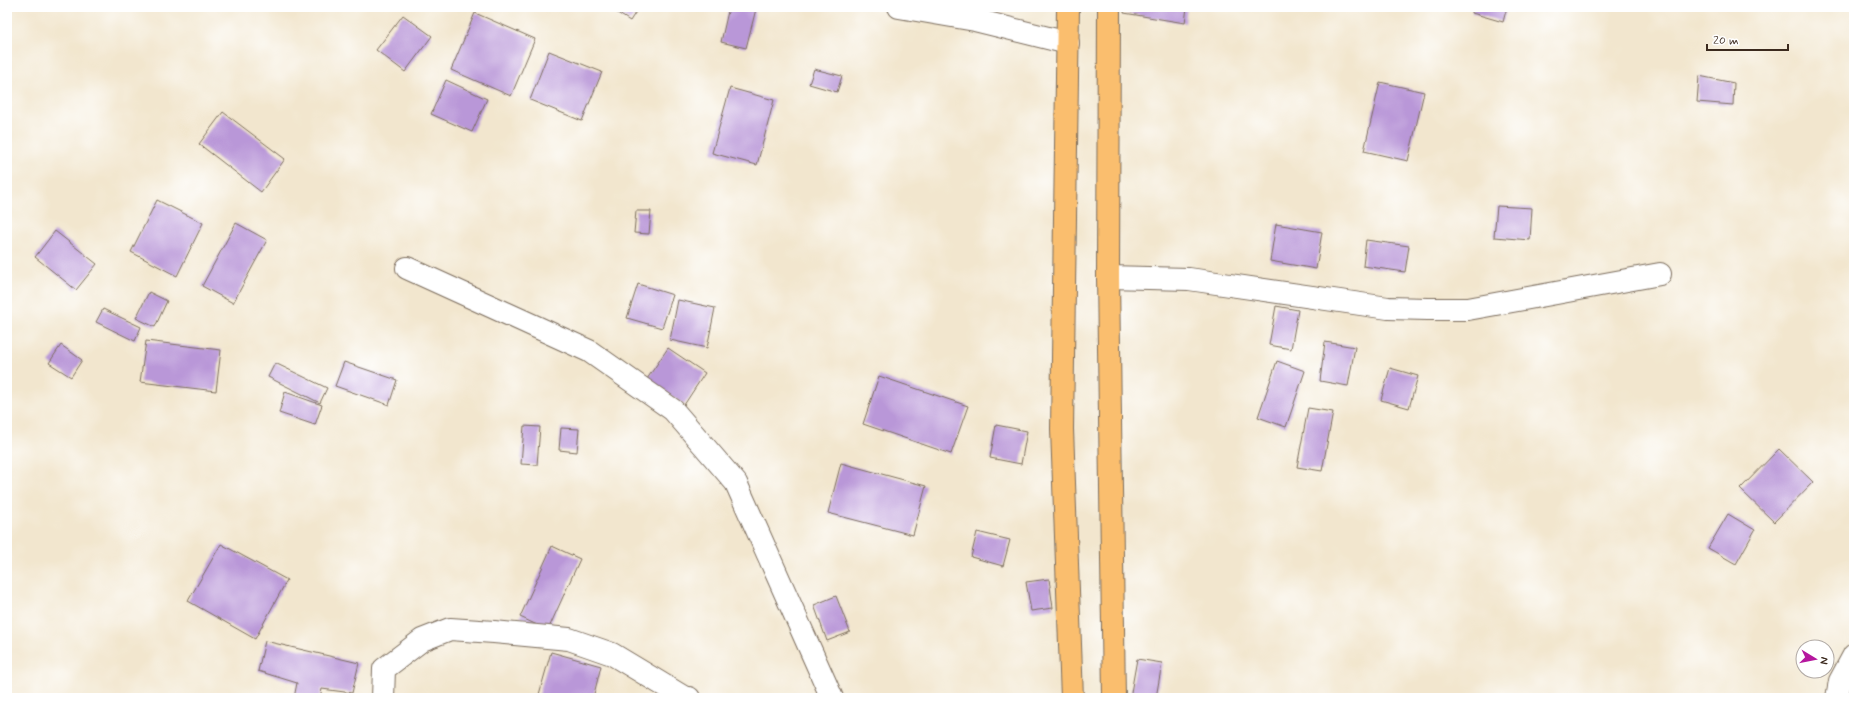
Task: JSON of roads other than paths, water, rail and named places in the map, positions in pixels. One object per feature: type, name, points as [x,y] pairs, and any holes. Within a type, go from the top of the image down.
[{"type":"main road","points":[[1068,7],[1062,429],[1072,698]]},
{"type":"main road","points":[[1108,7],[1108,276],[1114,698]]},
{"type":"street","points":[[899,7],[975,20],[1068,43]]},
{"type":"street","points":[[407,268],[589,351],[673,410],[736,483],[832,698]]},
{"type":"street","points":[[1108,276],[1189,279],[1388,308],[1468,309],[1660,274]]},
{"type":"street","points":[[383,698],[384,669],[422,640],[450,629],[569,639],[612,654],[685,698],[689,698]]},
{"type":"street","points":[[1837,698],[1840,681],[1854,655]]}]
